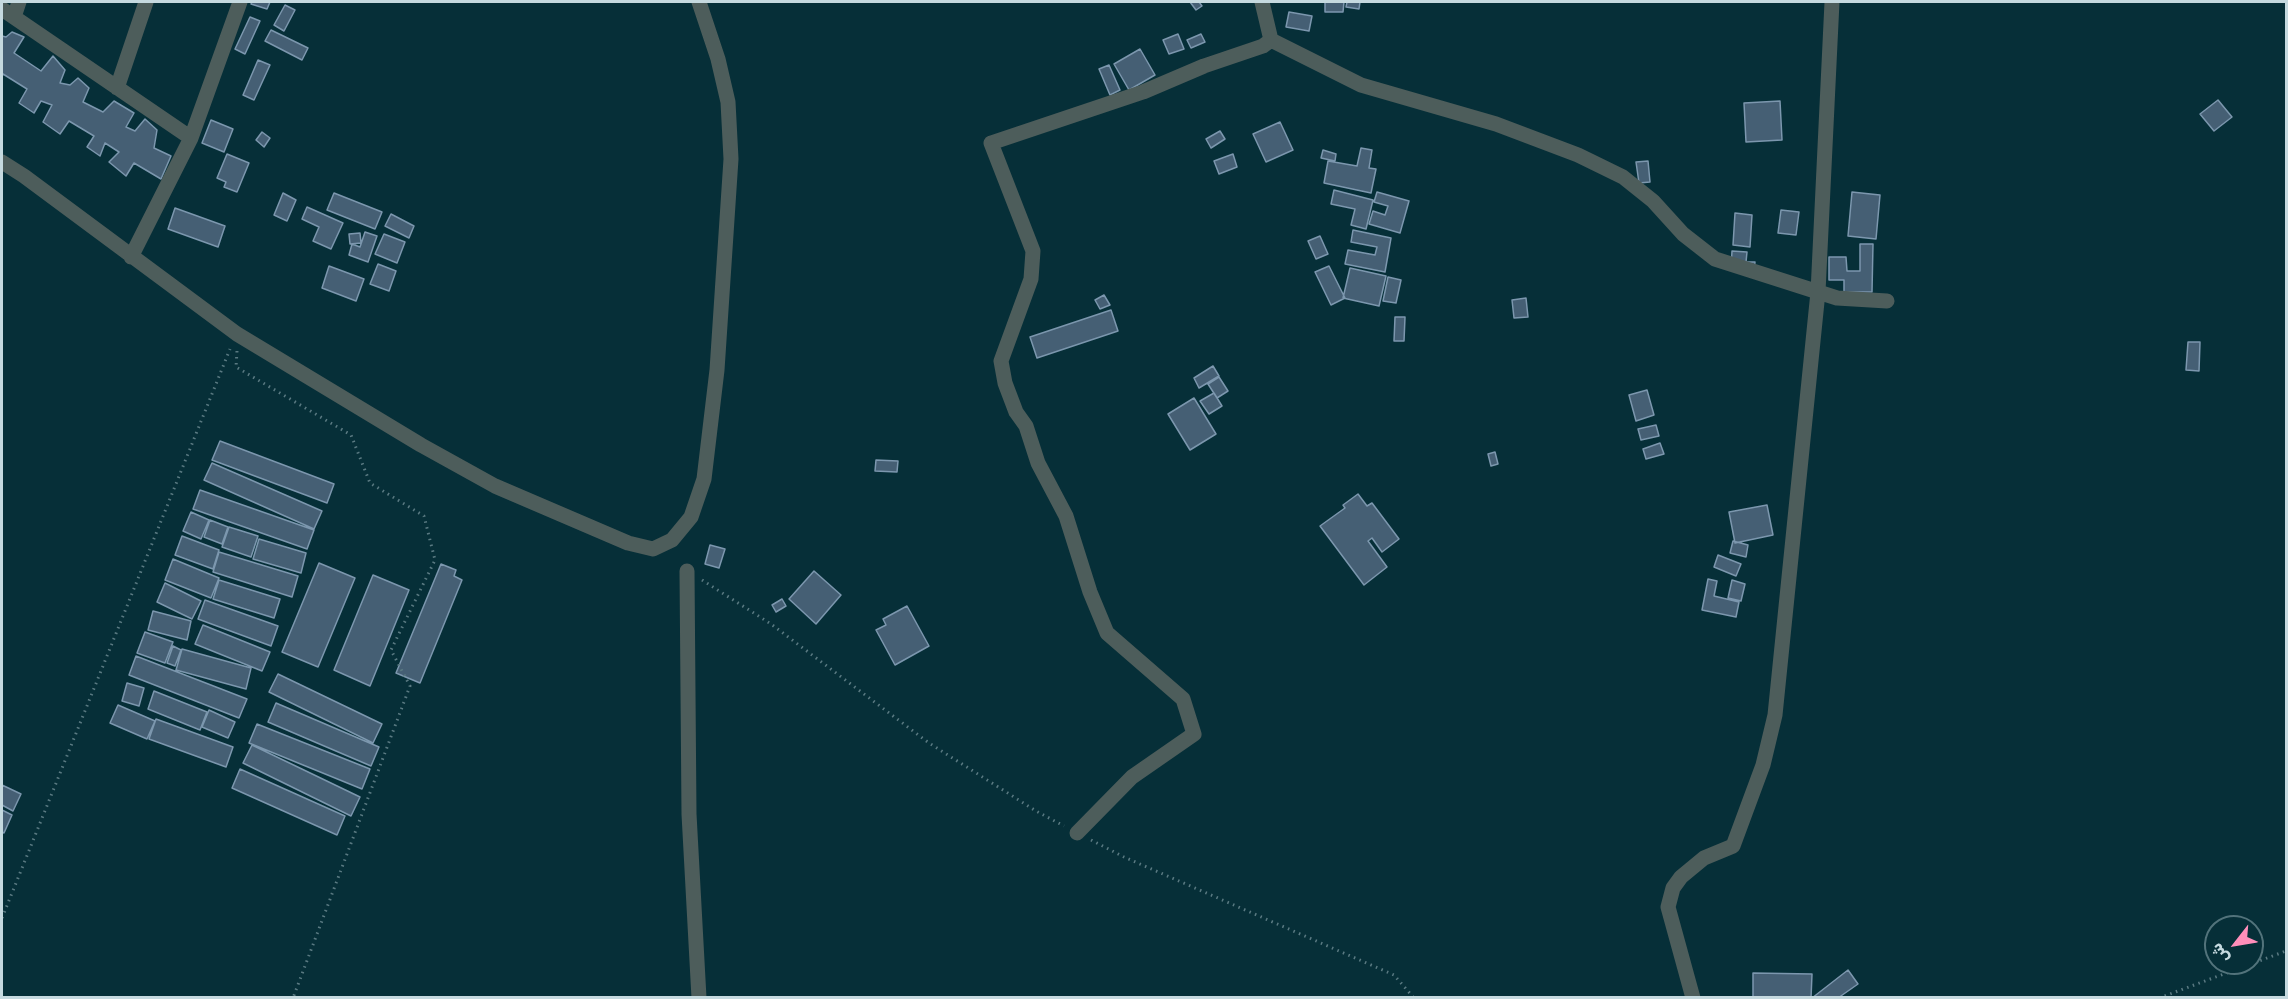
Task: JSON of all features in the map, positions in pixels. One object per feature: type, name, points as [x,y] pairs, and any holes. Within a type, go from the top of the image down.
[{"type":"street","points":[[19,2],[8,13],[191,138]]},
{"type":"street","points":[[117,88],[146,2]]},
{"type":"street","points":[[131,257],[191,138],[240,2]]},
{"type":"street","points":[[2,162],[237,334],[421,445],[495,486],[628,543],[653,549],[672,540],[691,517],[704,479],[717,370],[731,159],[728,102],[718,59],[699,2]]},
{"type":"street","points":[[1262,2],[1270,40]]},
{"type":"street","points":[[1693,998],[1668,907],[1673,888],[1681,877],[1704,858],[1733,846],[1763,765],[1773,725],[1818,292],[1832,2]]},
{"type":"street","points":[[1270,40],[1361,86],[1496,124],[1578,154],[1623,177],[1653,201],[1683,234],[1715,258],[1837,298],[1887,301]]},
{"type":"street","points":[[1077,833],[1132,777],[1194,734],[1183,699],[1107,633],[1090,592],[1066,516],[1038,463],[1026,426],[1016,412],[1005,383],[1001,361],[1031,279],[1033,251],[991,143],[1143,92],[1204,66],[1263,46],[1270,40]]},
{"type":"street","points":[[687,571],[689,814],[699,998]]},
{"type":"path","points":[[2,918],[219,371],[237,334]]},
{"type":"path","points":[[237,334],[236,367],[351,435],[370,483],[424,516],[435,560],[391,650],[410,686],[293,998]]},
{"type":"path","points":[[687,571],[771,624],[929,743],[1036,811],[1124,857],[1394,975],[1414,998]]},
{"type":"path","points":[[2158,998],[2286,951]]},
{"type":"building","points":[[252,2],[270,2],[267,9],[251,4]]},
{"type":"building","points":[[1190,2],[1199,2],[1202,6],[1196,10]]},
{"type":"building","points":[[1325,2],[1344,2],[1343,12],[1325,12]]},
{"type":"building","points":[[1347,2],[1360,2],[1359,9],[1346,7]]},
{"type":"building","points":[[285,5],[295,10],[284,31],[274,25]]},
{"type":"building","points":[[1289,12],[1312,16],[1309,31],[1286,27]]},
{"type":"building","points":[[250,17],[260,21],[245,54],[235,49]]},
{"type":"building","points":[[271,30],[308,48],[302,60],[265,41]]},
{"type":"building","points":[[12,32],[24,37],[14,53],[41,71],[53,56],[65,70],[60,83],[70,85],[78,78],[89,88],[83,102],[103,112],[114,101],[134,113],[126,127],[135,131],[145,119],[157,130],[154,148],[171,156],[161,179],[134,163],[126,176],[109,162],[119,152],[105,143],[100,156],[87,147],[94,136],[69,121],[60,134],[43,122],[52,105],[41,101],[34,113],[19,103],[27,89],[3,74],[2,77],[2,36],[6,37]]},
{"type":"building","points":[[1178,34],[1184,49],[1169,54],[1163,40]]},
{"type":"building","points":[[1201,34],[1205,42],[1191,48],[1187,40]]},
{"type":"building","points":[[1140,49],[1155,75],[1129,90],[1114,64]]},
{"type":"building","points":[[258,60],[270,65],[254,100],[243,95]]},
{"type":"building","points":[[1109,65],[1120,90],[1110,95],[1099,69]]},
{"type":"building","points":[[2218,100],[2232,117],[2214,131],[2200,114]]},
{"type":"building","points":[[1780,101],[1782,140],[1746,142],[1744,103]]},
{"type":"building","points":[[211,120],[233,129],[224,152],[202,143]]},
{"type":"building","points":[[1280,122],[1293,150],[1266,162],[1253,134]]},
{"type":"building","points":[[1220,131],[1225,139],[1211,148],[1206,139]]},
{"type":"building","points":[[262,132],[270,138],[264,147],[256,140]]},
{"type":"building","points":[[1361,148],[1372,150],[1369,168],[1376,169],[1371,193],[1324,183],[1328,161],[1357,166]]},
{"type":"building","points":[[1323,150],[1336,154],[1335,161],[1321,158]]},
{"type":"building","points":[[227,154],[249,163],[237,192],[224,187],[226,182],[217,178]]},
{"type":"building","points":[[1233,154],[1237,167],[1219,174],[1214,161]]},
{"type":"building","points":[[1648,161],[1650,182],[1639,183],[1636,162]]},
{"type":"building","points":[[1334,190],[1373,200],[1366,229],[1351,225],[1355,209],[1331,204]]},
{"type":"building","points":[[1377,192],[1409,201],[1400,233],[1369,224],[1373,211],[1385,215],[1388,206],[1374,202]]},
{"type":"building","points":[[1852,192],[1880,195],[1876,239],[1848,236]]},
{"type":"building","points":[[283,193],[296,200],[287,221],[274,215]]},
{"type":"building","points":[[334,193],[382,212],[375,229],[327,210]]},
{"type":"building","points":[[307,207],[343,223],[331,249],[313,241],[319,227],[302,219]]},
{"type":"building","points":[[175,208],[225,226],[218,247],[168,229]]},
{"type":"building","points":[[1781,210],[1799,212],[1796,235],[1778,233]]},
{"type":"building","points":[[1735,213],[1752,215],[1750,247],[1733,245]]},
{"type":"building","points":[[391,214],[414,226],[409,238],[385,226]]},
{"type":"building","points":[[1353,230],[1391,238],[1385,272],[1345,264],[1348,250],[1375,255],[1377,247],[1351,242]]},
{"type":"building","points":[[365,232],[377,236],[368,262],[349,255],[352,244],[360,247]]},
{"type":"building","points":[[360,233],[361,243],[350,244],[349,234]]},
{"type":"building","points":[[384,234],[405,242],[397,263],[375,254]]},
{"type":"building","points":[[1320,236],[1328,254],[1316,259],[1308,241]]},
{"type":"building","points":[[1860,244],[1873,244],[1872,292],[1844,292],[1844,280],[1829,280],[1829,257],[1846,257],[1847,271],[1860,271]]},
{"type":"building","points":[[1732,251],[1747,252],[1746,262],[1755,262],[1754,270],[1731,268]]},
{"type":"building","points":[[378,264],[396,271],[389,291],[370,284]]},
{"type":"building","points":[[329,266],[364,279],[356,301],[322,288]]},
{"type":"building","points":[[1329,266],[1345,298],[1331,305],[1315,272]]},
{"type":"building","points":[[1350,268],[1386,276],[1379,306],[1343,298]]},
{"type":"building","points":[[1388,277],[1401,280],[1396,303],[1383,301]]},
{"type":"building","points":[[1104,295],[1110,305],[1100,309],[1095,300]]},
{"type":"building","points":[[1526,298],[1528,317],[1514,318],[1512,300]]},
{"type":"building","points":[[1111,310],[1118,331],[1037,358],[1030,337]]},
{"type":"building","points":[[1395,317],[1405,317],[1404,341],[1394,341]]},
{"type":"building","points":[[2188,342],[2200,342],[2199,371],[2186,370]]},
{"type":"building","points":[[1213,366],[1219,376],[1199,388],[1194,378]]},
{"type":"building","points":[[1219,377],[1228,391],[1217,398],[1208,384]]},
{"type":"building","points":[[1647,390],[1654,415],[1636,421],[1629,395]]},
{"type":"building","points":[[1214,393],[1222,406],[1209,414],[1200,401]]},
{"type":"building","points":[[1194,398],[1216,434],[1190,450],[1168,414]]},
{"type":"building","points":[[1656,425],[1659,436],[1641,440],[1638,429]]},
{"type":"building","points":[[220,441],[334,484],[327,503],[212,460]]},
{"type":"building","points":[[1660,443],[1664,454],[1646,459],[1643,449]]},
{"type":"building","points":[[1495,452],[1498,464],[1491,466],[1488,454]]},
{"type":"building","points":[[876,460],[898,461],[897,472],[875,471]]},
{"type":"building","points":[[212,463],[322,511],[314,529],[204,480]]},
{"type":"building","points":[[200,490],[314,530],[307,549],[193,509]]},
{"type":"building","points":[[1358,494],[1367,506],[1372,503],[1399,539],[1382,552],[1372,538],[1368,541],[1387,567],[1364,585],[1320,526],[1345,508],[1343,505]]},
{"type":"building","points":[[1767,505],[1773,535],[1735,543],[1729,512]]},
{"type":"building","points":[[191,512],[209,520],[201,539],[183,531]]},
{"type":"building","points":[[210,520],[228,527],[222,544],[204,537]]},
{"type":"building","points":[[229,527],[258,536],[251,557],[222,547]]},
{"type":"building","points":[[182,536],[219,550],[213,569],[175,555]]},
{"type":"building","points":[[259,539],[306,553],[301,573],[253,559]]},
{"type":"building","points":[[1733,541],[1748,545],[1746,557],[1730,553]]},
{"type":"building","points":[[710,545],[725,549],[719,568],[705,564]]},
{"type":"building","points":[[219,552],[298,576],[292,597],[213,572]]},
{"type":"building","points":[[1718,555],[1741,564],[1736,576],[1714,567]]},
{"type":"building","points":[[173,559],[219,578],[211,598],[165,580]]},
{"type":"building","points":[[319,563],[355,578],[318,667],[282,652]]},
{"type":"building","points":[[441,564],[456,570],[454,576],[462,580],[420,683],[396,673]]},
{"type":"building","points":[[814,571],[841,595],[816,624],[789,599]]},
{"type":"building","points":[[373,575],[409,590],[370,686],[334,670]]},
{"type":"building","points":[[1708,579],[1717,581],[1714,596],[1739,602],[1736,617],[1702,610]]},
{"type":"building","points":[[219,580],[280,599],[274,618],[213,599]]},
{"type":"building","points":[[1732,580],[1745,584],[1741,601],[1728,598]]},
{"type":"building","points":[[165,583],[201,601],[192,619],[157,602]]},
{"type":"building","points":[[782,599],[786,606],[776,612],[772,605]]},
{"type":"building","points":[[205,600],[278,626],[271,646],[198,619]]},
{"type":"building","points":[[907,606],[929,646],[895,665],[876,630],[886,625],[883,619]]},
{"type":"building","points":[[153,611],[191,621],[187,640],[148,630]]},
{"type":"building","points":[[203,625],[270,652],[262,671],[195,644]]},
{"type":"building","points":[[145,632],[173,642],[165,663],[137,653]]},
{"type":"building","points":[[173,646],[181,650],[175,666],[167,663]]},
{"type":"building","points":[[182,649],[251,668],[246,689],[176,670]]},
{"type":"building","points":[[136,656],[247,699],[239,718],[129,675]]},
{"type":"building","points":[[278,674],[382,724],[373,743],[269,692]]},
{"type":"building","points":[[127,683],[144,688],[139,706],[122,701]]},
{"type":"building","points":[[154,691],[207,712],[200,730],[148,709]]},
{"type":"building","points":[[276,703],[379,747],[371,766],[268,722]]},
{"type":"building","points":[[118,705],[155,721],[147,739],[110,723]]},
{"type":"building","points":[[209,710],[235,722],[228,738],[202,727]]},
{"type":"building","points":[[156,719],[233,747],[226,767],[149,739]]},
{"type":"building","points":[[257,724],[370,769],[362,789],[249,743]]},
{"type":"building","points":[[252,745],[360,797],[351,816],[243,763]]},
{"type":"building","points":[[240,769],[345,816],[337,835],[232,788]]},
{"type":"building","points":[[2,785],[21,794],[13,811],[2,805]]},
{"type":"building","points":[[2,810],[12,815],[4,833],[2,832]]},
{"type":"building","points":[[1848,970],[1858,984],[1838,998],[1812,998]]},
{"type":"building","points":[[1753,973],[1812,974],[1811,998],[1753,998]]}]
